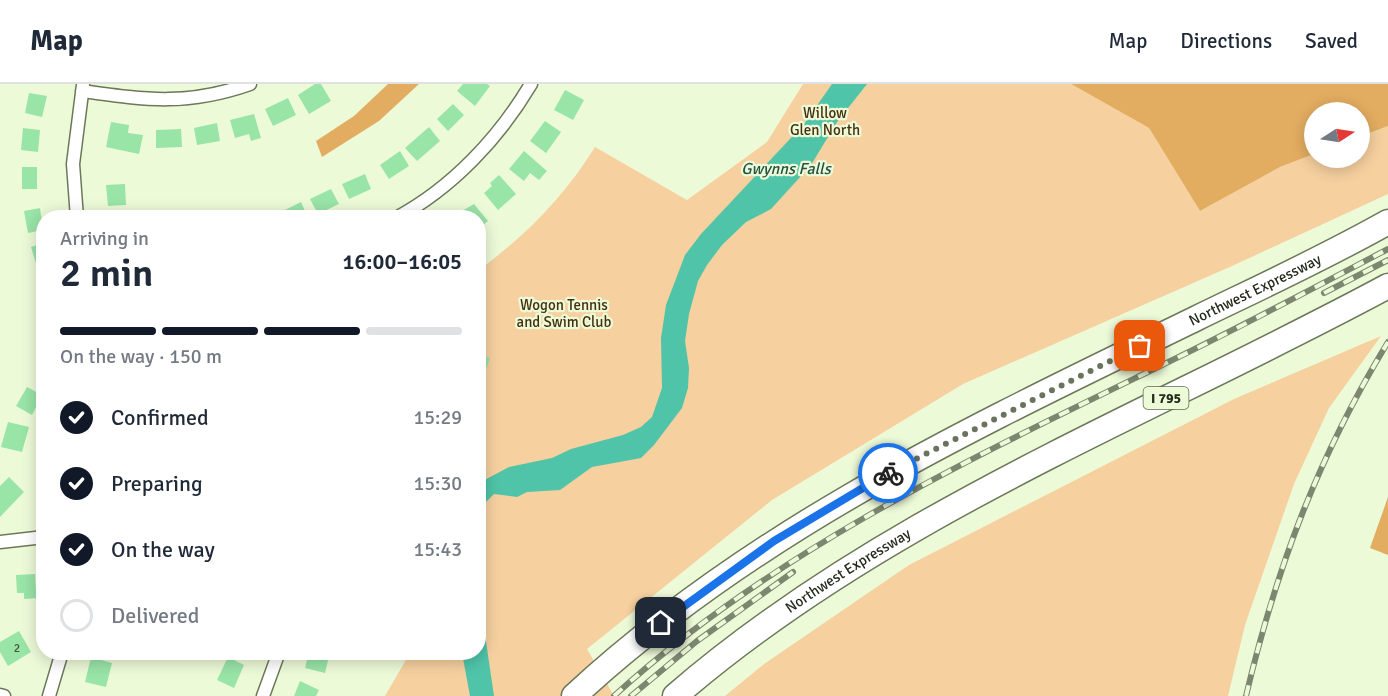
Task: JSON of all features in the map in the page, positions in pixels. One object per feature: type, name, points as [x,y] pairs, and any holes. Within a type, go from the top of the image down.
[{"type":"highway","name":"Northwest Expressway","points":[[574,696],[632,647],[728,573],[844,498],[1042,394],[1388,222]]},
{"type":"highway","name":"Northwest Expressway","points":[[675,696],[755,631],[808,594],[886,545],[1068,447],[1379,291]]},
{"type":"street","points":[[76,210],[73,164],[83,88],[147,100],[176,101],[225,93],[250,84]]},
{"type":"street","points":[[407,210],[459,173],[491,140],[531,84]]},
{"type":"street","points":[[0,542],[36,538]]},
{"type":"street","points":[[49,696],[60,660]]},
{"type":"street","points":[[263,696],[276,660]]},
{"type":"street","points":[[0,695],[4,696]]},
{"type":"green space","points":[[803,84],[1071,84],[1149,128],[1200,211],[1280,167],[1304,158],[1304,168],[1370,168],[1370,133],[1388,126],[1388,194],[1232,266],[963,384],[772,500],[587,649],[614,696],[385,696],[406,660],[486,660],[486,264],[528,229],[557,199],[595,147],[687,200],[767,142]]},
{"type":"green space","points":[[1381,336],[1329,408],[1294,484],[1245,625],[1228,696],[725,696],[764,664],[909,565],[1234,399]]},
{"type":"shaded area","points":[[388,84],[419,84],[379,121],[322,157],[316,141],[354,116]]},
{"type":"shaded area","points":[[1071,84],[1388,84],[1388,126],[1370,133],[1370,102],[1304,102],[1304,158],[1280,167],[1200,211],[1149,128]]},
{"type":"shaded area","points":[[1388,497],[1388,555],[1370,548]]},
{"type":"water","name":"Gwynns Falls","points":[[832,84],[867,84],[837,122],[811,165],[771,209],[746,222],[722,245],[707,265],[698,281],[689,314],[685,341],[689,368],[688,388],[682,408],[654,445],[641,458],[592,467],[560,490],[527,492],[517,497],[494,494],[486,502],[486,479],[509,467],[552,458],[571,449],[623,435],[641,427],[652,417],[662,388],[661,338],[666,305],[685,255],[701,234],[804,124]]},
{"type":"water","name":"Gwynns Falls","points":[[486,642],[494,696],[470,696],[463,660],[486,660]]},
{"type":"building","points":[[315,84],[321,84],[331,101],[309,114],[298,95]]},
{"type":"building","points":[[463,84],[490,86],[475,106],[457,91]]},
{"type":"building","points":[[565,90],[584,100],[573,120],[554,110]]},
{"type":"building","points":[[29,93],[47,96],[42,117],[25,113]]},
{"type":"building","points":[[288,98],[296,115],[273,126],[265,109]]},
{"type":"building","points":[[453,104],[464,115],[448,131],[437,119]]},
{"type":"building","points":[[254,114],[261,138],[251,141],[249,134],[235,138],[230,120]]},
{"type":"building","points":[[545,121],[561,132],[546,153],[530,141]]},
{"type":"building","points":[[111,122],[129,125],[128,133],[143,135],[139,154],[106,147]]},
{"type":"building","points":[[217,123],[220,141],[197,145],[194,128]]},
{"type":"building","points":[[429,127],[440,141],[417,161],[405,148]]},
{"type":"building","points":[[23,128],[40,130],[38,152],[21,150]]},
{"type":"building","points":[[181,129],[182,147],[156,148],[156,130]]},
{"type":"building","points":[[400,151],[409,166],[389,179],[380,165]]},
{"type":"building","points":[[524,151],[547,171],[539,180],[530,173],[524,181],[509,169]]},
{"type":"building","points":[[22,167],[37,167],[37,189],[22,189]]},
{"type":"building","points":[[365,174],[371,189],[349,199],[342,184]]},
{"type":"building","points":[[499,175],[516,194],[498,210],[484,193]]},
{"type":"building","points":[[125,184],[126,205],[108,206],[106,185]]},
{"type":"building","points":[[331,189],[339,204],[326,210],[316,210],[310,199]]},
{"type":"building","points":[[301,202],[304,210],[285,210]]},
{"type":"building","points":[[474,204],[479,210],[464,210]]},
{"type":"building","points":[[40,208],[40,210],[36,210],[36,231],[28,233],[24,211]]},
{"type":"building","points":[[36,245],[36,263],[31,247]]},
{"type":"building","points":[[486,357],[490,358],[486,370]]},
{"type":"building","points":[[27,387],[36,392],[36,407],[32,415],[16,406]]},
{"type":"building","points":[[8,422],[29,427],[22,452],[1,447]]},
{"type":"building","points":[[9,477],[24,492],[0,517],[0,486]]},
{"type":"building","points":[[35,574],[36,598],[24,599],[24,593],[17,593],[16,575]]},
{"type":"building","points":[[19,631],[31,652],[8,666],[0,652],[0,642]]},
{"type":"building","points":[[90,660],[112,663],[106,687],[85,682]]},
{"type":"building","points":[[227,660],[234,660],[244,665],[234,688],[217,680]]},
{"type":"building","points":[[307,660],[328,660],[325,673],[305,668]]},
{"type":"building","points":[[300,681],[319,690],[316,696],[294,696]]},
{"type":"railway","points":[[614,696],[675,645],[738,598],[804,554],[872,513],[941,475],[1213,340],[1388,249]]},
{"type":"railway","points":[[1324,293],[1388,260]]},
{"type":"railway","points":[[1246,696],[1271,602],[1302,513],[1341,428],[1388,342]]},
{"type":"railway","points":[[631,696],[697,641],[793,572]]},
{"type":"way so far","points":[[888,473],[1140,346]]},
{"type":"route","points":[[661,623],[774,541],[888,473]]},
{"type":"park label","name":"Willow Glen North","points":[[825,122]]},
{"type":"park label","name":"Wogon Tennis and Swim Club","points":[[564,314]]}]
